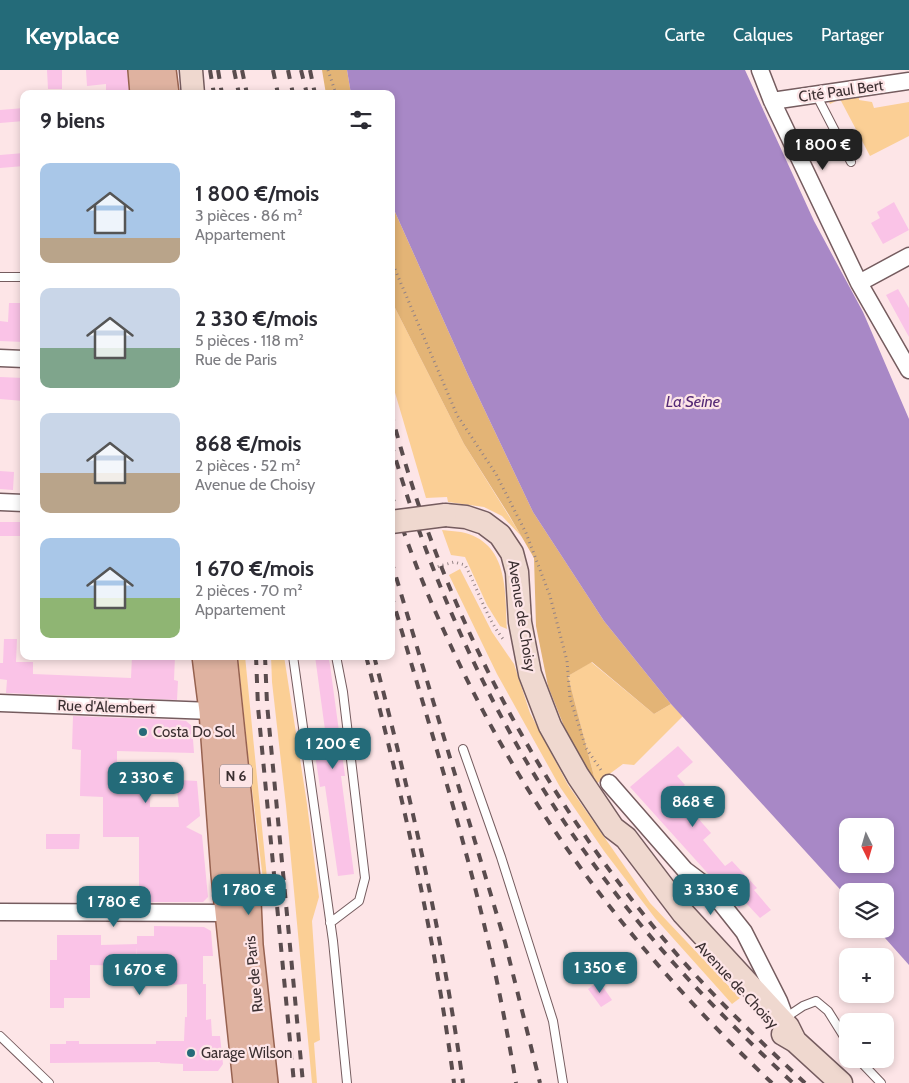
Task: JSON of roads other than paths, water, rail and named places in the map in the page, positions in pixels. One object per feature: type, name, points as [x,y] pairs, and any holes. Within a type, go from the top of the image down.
[{"type":"main road","points":[[141,70],[144,90]]},
{"type":"main road","points":[[163,70],[166,90]]},
{"type":"main road","points":[[191,70],[193,90]]},
{"type":"main road","name":"Avenue de Choisy","points":[[395,521],[445,515],[466,516],[484,523],[500,535],[512,553],[517,572],[523,643],[536,692],[556,738],[578,776],[613,828],[619,844],[662,893],[738,990],[782,1033],[789,1029],[841,1083]]},
{"type":"main road","name":"Rue de Paris","points":[[206,660],[244,1083]]},
{"type":"main road","name":"Rue de Paris","points":[[224,660],[248,895],[250,945],[265,1083]]},
{"type":"main road","name":"N 6","points":[[228,913],[250,945]]},
{"type":"street","points":[[760,70],[772,102],[859,283],[909,369]]},
{"type":"street","name":"Cité Paul Bert","points":[[772,102],[909,81]]},
{"type":"street","points":[[859,283],[909,256]]},
{"type":"street","points":[[0,358],[20,359]]},
{"type":"street","points":[[0,502],[20,503]]},
{"type":"street","name":"Rue d'Alembert","points":[[0,703],[212,712]]},
{"type":"street","points":[[609,783],[685,870],[708,888],[744,932],[779,1001],[789,1029]]},
{"type":"street","points":[[662,893],[685,870]]},
{"type":"street","points":[[0,912],[228,913],[248,895]]},
{"type":"lane","points":[[819,95],[820,102],[851,162]]},
{"type":"lane","points":[[0,277],[20,277]]},
{"type":"lane","points":[[294,660],[330,923],[347,1083]]},
{"type":"lane","points":[[330,923],[359,902],[364,878],[343,692],[337,660]]},
{"type":"lane","points":[[463,749],[501,857],[553,1021],[563,1083]]},
{"type":"lane","points":[[789,1029],[803,1006],[816,1001],[828,1011],[839,1029]]},
{"type":"lane","points":[[0,1036],[48,1083]]},
{"type":"lane","points":[[867,1068],[881,1083]]},
{"type":"water","name":"La Seine","points":[[347,70],[745,70],[814,221],[863,312],[909,419],[909,965],[885,938],[894,938],[894,883],[839,883],[839,888],[671,704],[604,621],[533,512],[468,375],[395,212],[395,90],[350,90]]},
{"type":"railway","points":[[210,70],[213,90]]},
{"type":"railway","points":[[218,70],[221,90]]},
{"type":"railway","points":[[234,70],[238,90]]},
{"type":"railway","points":[[242,70],[246,90]]},
{"type":"railway","points":[[273,70],[277,90]]},
{"type":"railway","points":[[288,70],[292,90]]},
{"type":"railway","points":[[301,70],[306,90]]},
{"type":"railway","points":[[310,70],[314,90]]},
{"type":"railway","points":[[395,426],[413,487],[439,560],[469,632],[504,702],[542,770],[584,835],[630,898],[680,958],[741,1022],[805,1083]]},
{"type":"railway","points":[[395,456],[434,570],[460,633],[521,753],[557,810],[595,866],[654,941],[712,1004],[793,1083]]},
{"type":"railway","points":[[395,505],[418,570],[450,644],[481,707],[514,767],[550,824],[589,880],[631,933],[675,984],[772,1083]]},
{"type":"railway","points":[[395,573],[505,942],[540,1083]]},
{"type":"railway","points":[[395,608],[454,810],[477,897],[500,994],[516,1083]]},
{"type":"railway","points":[[256,660],[258,707],[294,1083]]},
{"type":"railway","points":[[265,660],[267,704],[303,1083]]},
{"type":"railway","points":[[367,660],[393,762],[428,921],[454,1083]]},
{"type":"railway","points":[[375,660],[425,868],[446,975],[463,1083]]},
{"type":"place","name":"Costa Do Sol","points":[[143,732]]},
{"type":"place","name":"Garage Wilson","points":[[191,1053]]}]
